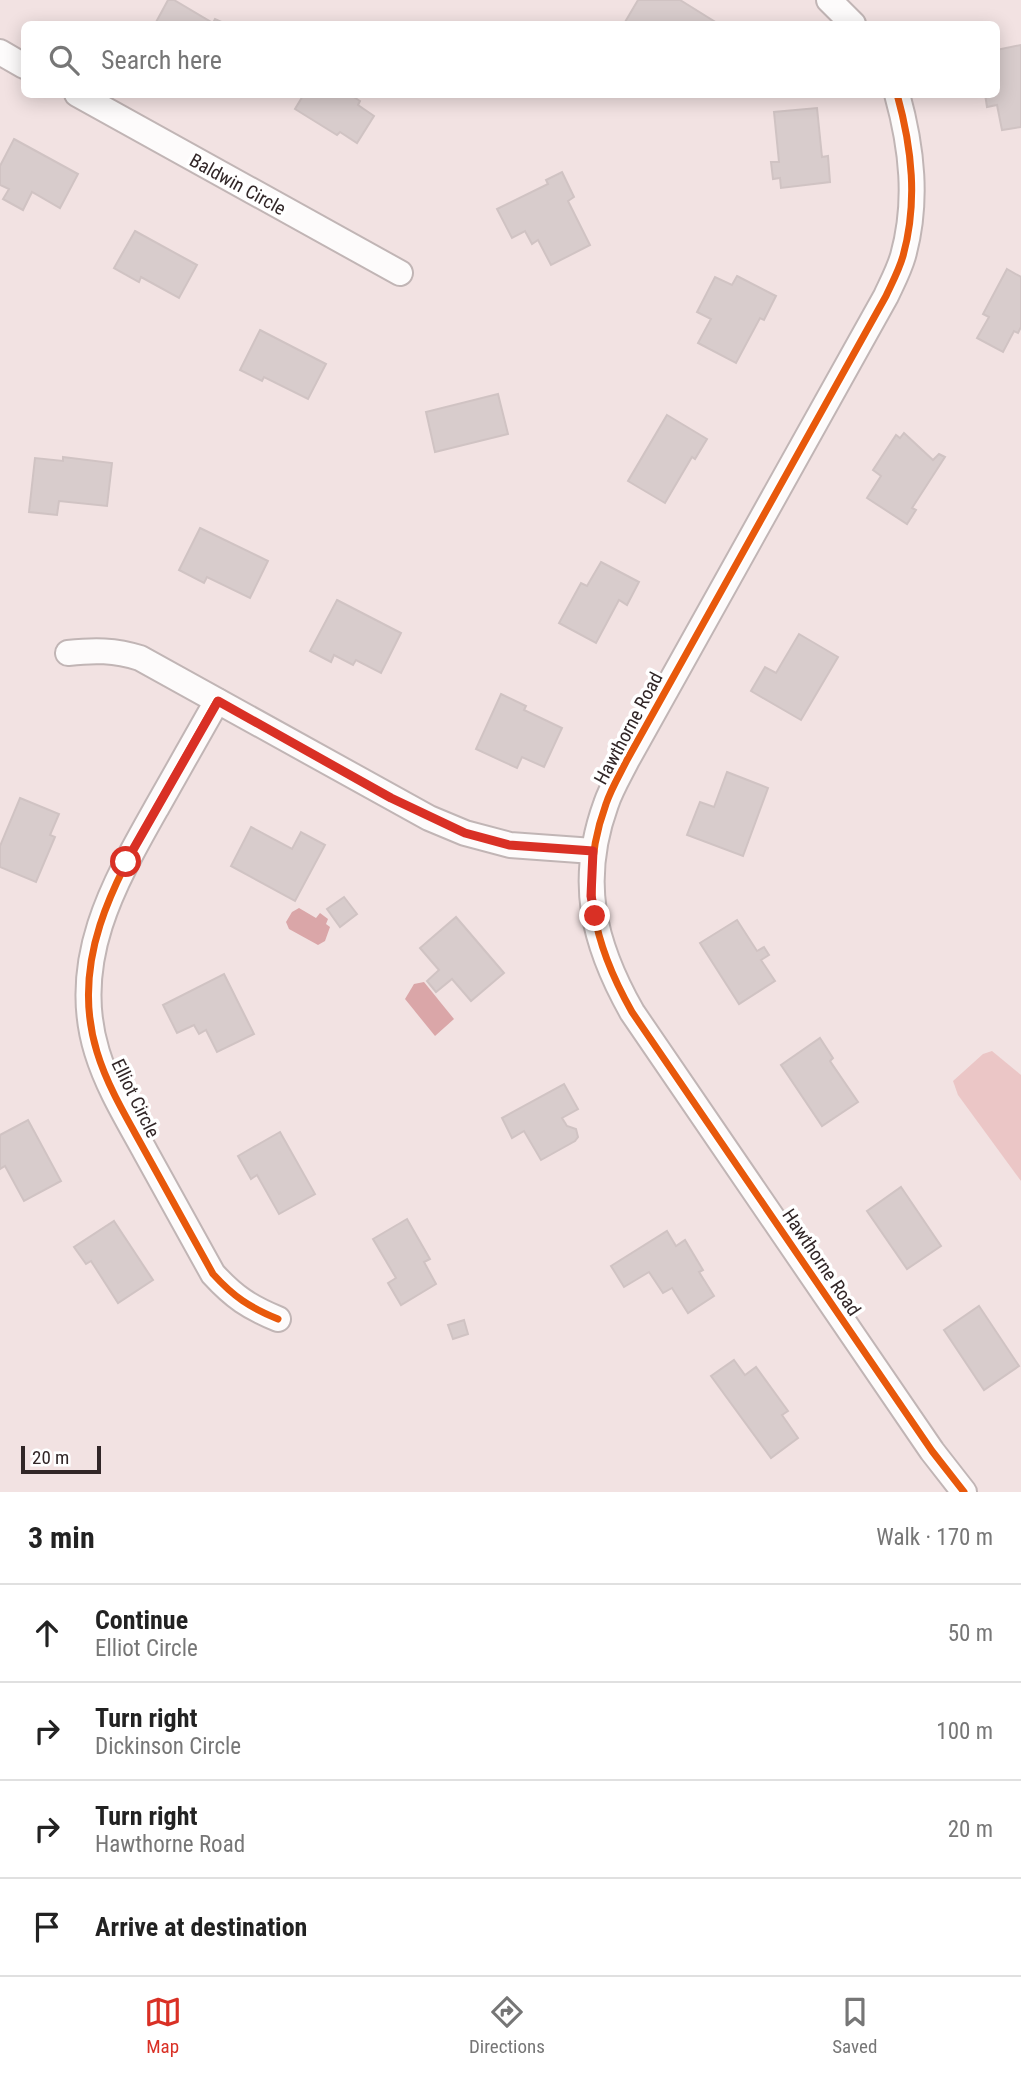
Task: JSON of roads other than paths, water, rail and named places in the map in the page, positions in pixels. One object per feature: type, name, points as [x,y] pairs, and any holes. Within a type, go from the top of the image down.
[{"type":"street","points":[[829,0],[850,21]]},
{"type":"street","points":[[0,52],[21,64]]},
{"type":"street","name":"Baldwin Circle","points":[[84,98],[400,273]]},
{"type":"street","name":"Hawthorne Road","points":[[898,98],[908,131],[912,173],[911,214],[903,257],[887,296],[627,760],[606,803],[593,851],[591,896],[598,937],[611,975],[632,1012],[932,1451],[964,1492]]},
{"type":"street","points":[[68,653],[120,651],[141,657],[391,798],[465,833],[509,845],[593,851]]},
{"type":"street","name":"Elliot Circle","points":[[218,701],[126,862],[103,912],[89,994],[91,1023],[97,1050],[118,1102],[213,1274],[232,1295],[253,1309],[278,1319]]}]
